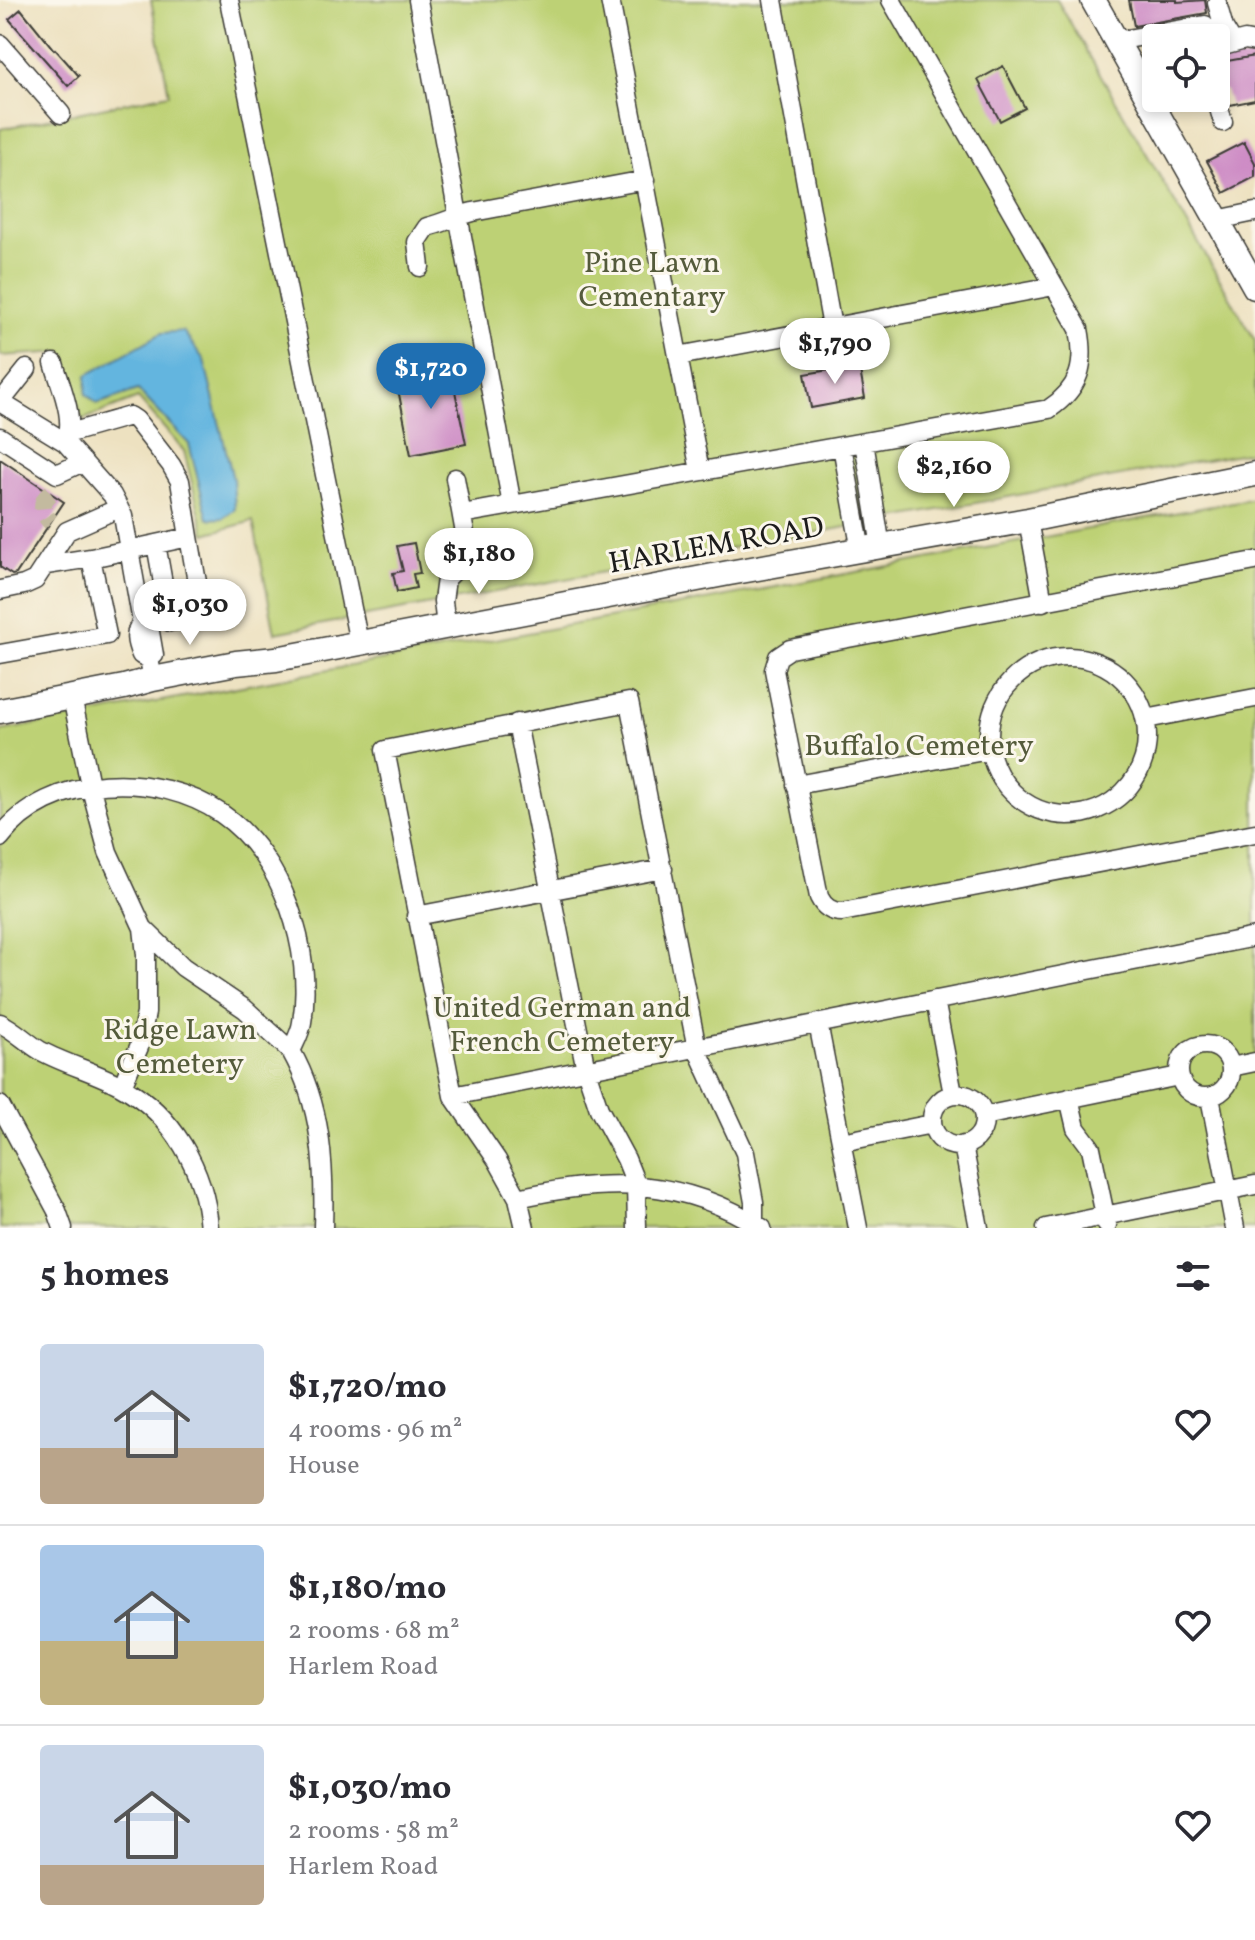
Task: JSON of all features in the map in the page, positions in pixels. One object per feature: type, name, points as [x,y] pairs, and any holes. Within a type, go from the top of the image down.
[{"type":"main road","points":[[1093,0],[1116,41],[1142,77]]},
{"type":"main road","points":[[1162,112],[1255,287]]},
{"type":"main road","name":"HARLEM ROAD","points":[[0,711],[124,687],[151,669],[359,643],[1028,520],[1255,474]]},
{"type":"street","points":[[229,0],[359,643]]},
{"type":"street","points":[[418,0],[512,505]]},
{"type":"street","points":[[611,0],[700,471]]},
{"type":"street","points":[[773,0],[832,327]]},
{"type":"street","points":[[462,514],[1049,409],[1068,396],[1079,378],[1082,344],[1079,329],[891,0]]},
{"type":"street","points":[[1217,3],[1223,24]]},
{"type":"street","points":[[1116,41],[1142,36]]},
{"type":"street","points":[[1230,44],[1245,40],[1255,42]]},
{"type":"street","points":[[0,44],[61,114]]},
{"type":"street","points":[[1220,112],[1223,122]]},
{"type":"street","points":[[420,267],[417,242],[427,227],[450,222],[458,216],[645,180]]},
{"type":"street","points":[[1217,220],[1255,212]]},
{"type":"street","points":[[678,356],[1054,286]]},
{"type":"street","points":[[54,363],[68,437],[83,462],[112,495],[123,516],[142,622],[147,626],[152,644],[154,655],[151,669]]},
{"type":"street","points":[[27,369],[0,402],[68,437],[130,416],[171,465],[180,481],[203,616],[170,622],[156,544]]},
{"type":"street","points":[[0,437],[57,474]]},
{"type":"street","points":[[864,442],[871,549]]},
{"type":"street","points":[[842,446],[871,549]]},
{"type":"street","points":[[51,493],[57,474],[83,462]]},
{"type":"street","points":[[446,627],[443,601],[446,579],[460,565],[466,539],[455,478]]},
{"type":"street","points":[[0,590],[35,580],[46,565],[59,527],[119,508]]},
{"type":"street","points":[[1028,520],[1043,602]]},
{"type":"street","points":[[46,565],[189,537]]},
{"type":"street","points":[[1,650],[107,635],[91,558]]},
{"type":"street","points":[[1255,561],[784,652],[775,663],[774,674],[819,897],[827,909],[837,912],[1255,833]]},
{"type":"street","points":[[1054,656],[1093,659],[1118,672],[1136,693],[1146,719],[1144,759],[1132,784],[1112,803],[1086,814],[1069,816],[1041,811],[1017,798],[999,776],[989,750],[987,735],[992,708],[1006,684],[1028,666],[1054,656]]},
{"type":"street","points":[[72,697],[108,852],[143,928],[146,1013],[139,1047],[122,1086]]},
{"type":"street","points":[[1146,719],[1255,698]]},
{"type":"street","points":[[525,1228],[518,1198],[497,1160],[453,1096],[385,750],[629,702],[697,1049],[745,1153],[757,1227]]},
{"type":"street","points":[[517,723],[586,1070],[599,1109],[636,1184],[637,1228]]},
{"type":"street","points":[[796,785],[989,750]]},
{"type":"street","points":[[0,838],[26,810],[44,800],[90,785],[114,783],[148,788],[190,798],[220,813],[247,836],[270,868],[286,901],[302,956],[304,992],[302,1025],[291,1051]]},
{"type":"street","points":[[416,916],[663,869]]},
{"type":"street","points":[[143,928],[183,967],[245,1009],[291,1051],[302,1070],[318,1120],[325,1170],[323,1228]]},
{"type":"street","points":[[453,1096],[1255,937]]},
{"type":"street","points":[[147,980],[183,967]]},
{"type":"street","points":[[935,1000],[953,1094]]},
{"type":"street","points":[[0,1023],[40,1050],[122,1086],[167,1123],[194,1166],[203,1192],[209,1228]]},
{"type":"street","points":[[818,1023],[858,1228]]},
{"type":"street","points":[[1200,1045],[1223,1052],[1231,1067],[1228,1083],[1210,1097],[1190,1093],[1179,1076],[1185,1053],[1200,1045]]},
{"type":"street","points":[[1231,1067],[1255,1062]]},
{"type":"street","points":[[984,1116],[1179,1076]]},
{"type":"street","points":[[953,1094],[970,1096],[977,1101],[984,1116],[979,1135],[963,1145],[940,1139],[932,1124],[936,1105],[953,1094]]},
{"type":"street","points":[[1210,1097],[1235,1228]]},
{"type":"street","points":[[1069,1098],[1076,1128],[1091,1148],[1106,1222]]},
{"type":"street","points":[[0,1105],[57,1211],[63,1228]]},
{"type":"street","points":[[842,1142],[932,1124]]},
{"type":"street","points":[[963,1145],[979,1228]]},
{"type":"street","points":[[518,1198],[551,1190],[636,1184],[668,1188],[711,1201],[757,1227]]},
{"type":"street","points":[[1046,1228],[1106,1222],[1255,1185]]},
{"type":"green space","name":"Pine Lawn Cementary","points":[[151,0],[1057,0],[1255,340],[1255,451],[275,633],[253,521],[205,534],[184,451],[138,398],[82,420],[63,352],[0,356],[0,129],[169,94]]},
{"type":"green space","points":[[1255,498],[1255,1228],[0,1228],[0,731]]},
{"type":"water","points":[[183,331],[204,360],[233,479],[235,509],[223,518],[208,519],[189,444],[138,390],[97,404],[86,394],[87,375],[162,333]]},
{"type":"building","points":[[1129,0],[1205,0],[1207,13],[1134,26]]},
{"type":"building","points":[[21,9],[79,76],[68,86],[9,19]]},
{"type":"building","points":[[1255,56],[1255,100],[1230,105],[1230,60]]},
{"type":"building","points":[[1003,66],[1025,108],[1000,121],[978,80]]},
{"type":"building","points":[[1244,142],[1255,163],[1255,177],[1224,193],[1207,161]]},
{"type":"building","points":[[859,365],[865,398],[811,408],[805,374]]},
{"type":"building","points":[[450,367],[466,444],[411,455],[396,379]]},
{"type":"building","points":[[0,459],[64,502],[16,574],[12,575],[0,567]]},
{"type":"building","points":[[414,543],[420,573],[413,574],[416,588],[397,592],[393,573],[403,571],[397,546]]},
{"type":"tunnel","points":[[51,493],[43,507],[51,522]]},
{"type":"park label","name":"Buffalo Cemetery","points":[[919,745]]},
{"type":"park label","name":"United German and French Cemetery","points":[[562,1024]]},
{"type":"park label","name":"Ridge Lawn Cemetery","points":[[180,1046]]}]
